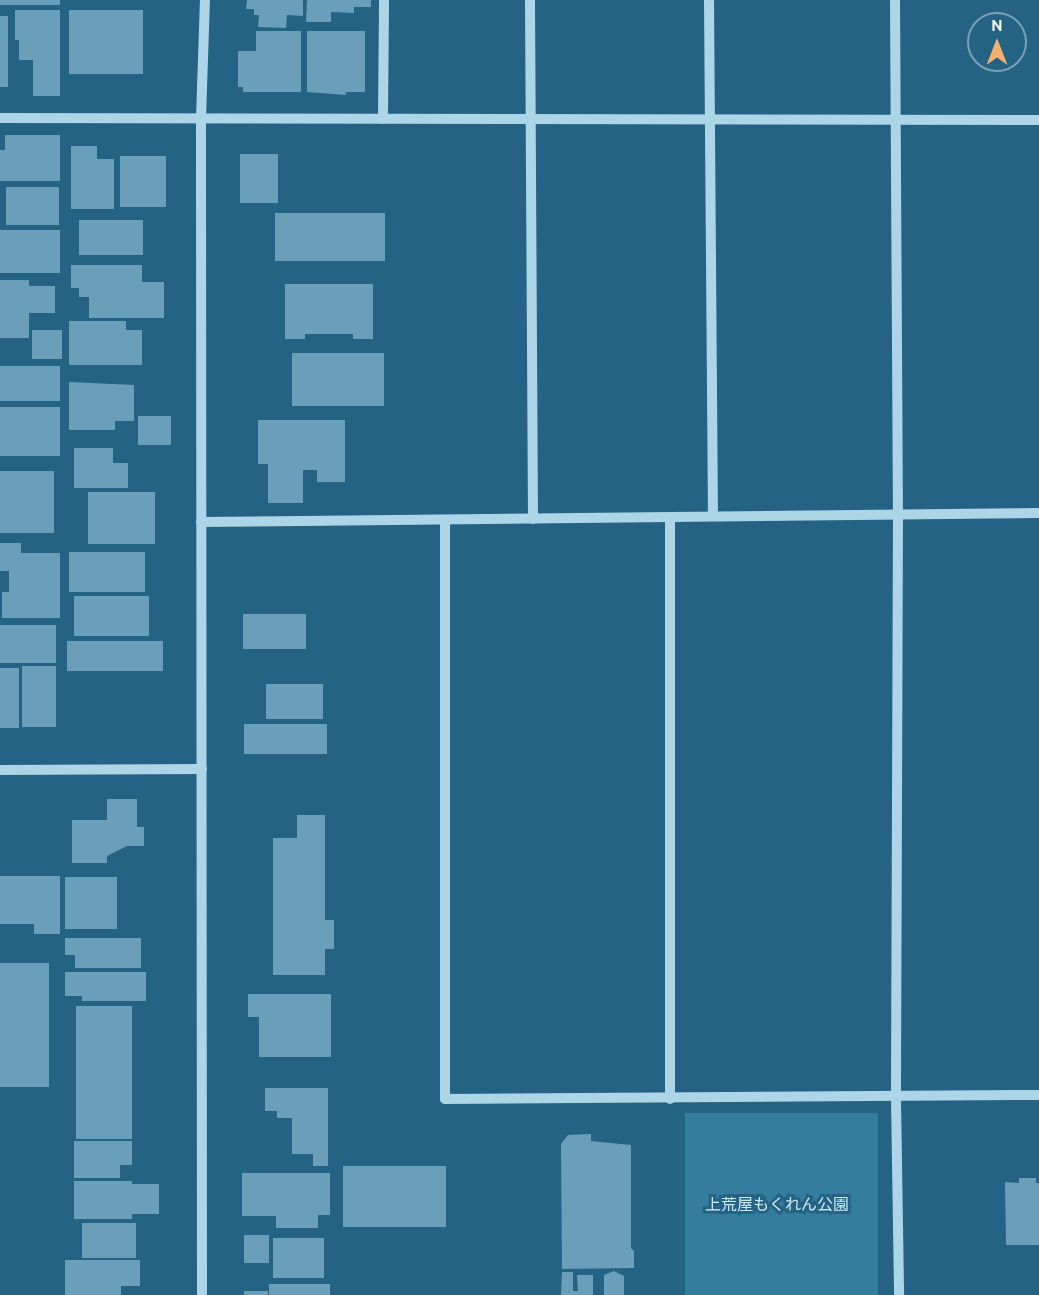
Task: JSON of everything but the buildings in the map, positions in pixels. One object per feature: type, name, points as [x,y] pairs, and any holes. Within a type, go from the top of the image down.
[{"type":"street","points":[[202,1295],[201,119],[205,0]]},
{"type":"street","points":[[383,119],[384,0]]},
{"type":"street","points":[[530,0],[533,519]]},
{"type":"street","points":[[709,0],[713,516]]},
{"type":"street","points":[[895,0],[898,515],[896,1098],[899,1295]]},
{"type":"street","points":[[0,118],[1039,120]]},
{"type":"street","points":[[201,522],[1039,513]]},
{"type":"street","points":[[670,517],[670,1100]]},
{"type":"street","points":[[445,520],[445,1100],[670,1100],[1039,1095]]},
{"type":"street","points":[[0,770],[202,769]]},
{"type":"green space","name":"上荒屋もくれん公園","points":[[685,1113],[878,1113],[878,1295],[685,1295]]}]
